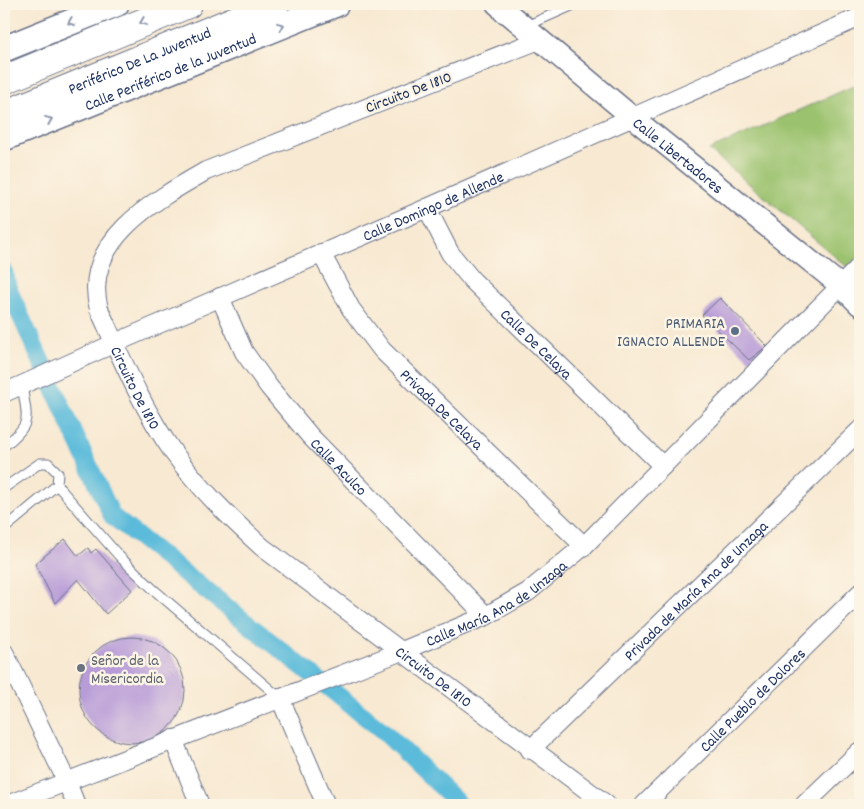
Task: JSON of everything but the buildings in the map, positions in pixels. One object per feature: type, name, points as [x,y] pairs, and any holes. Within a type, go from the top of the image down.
[{"type":"highway","name":"Periférico De La Juventud","points":[[4,80],[188,4]]},
{"type":"highway","name":"Periférico De La Juventud","points":[[4,115],[275,4]]},
{"type":"main road","points":[[5,47],[116,4]]},
{"type":"main road","name":"Calle Periférico de la Juventud","points":[[4,138],[336,4]]},
{"type":"street","name":"Calle Libertadores","points":[[502,6],[531,34],[840,285],[860,306]]},
{"type":"street","name":"Calle Domingo de Allende","points":[[4,393],[860,17]]},
{"type":"street","name":"Circuito De 1810","points":[[531,34],[206,170],[162,196],[119,233],[102,257],[95,278],[95,293],[115,343],[143,400],[173,451],[204,491],[262,547],[402,651],[530,750],[607,805]]},
{"type":"street","name":"Calle De Celaya","points":[[427,208],[450,253],[472,280],[663,466]]},
{"type":"street","name":"Privada De Celaya","points":[[321,254],[351,309],[382,350],[584,546]]},
{"type":"street","name":"Calle María Ana de Unzaga","points":[[6,805],[402,651],[486,616],[528,592],[584,546],[860,266]]},
{"type":"street","name":"Calle Aculco","points":[[220,297],[244,352],[269,387],[310,436],[486,616]]},
{"type":"street","name":"Privada de María Ana de Unzaga","points":[[530,750],[860,430]]},
{"type":"street","name":"Calle Pueblo de Dolores","points":[[644,805],[860,593]]},
{"type":"street","points":[[4,652],[67,782],[76,805]]},
{"type":"street","points":[[280,698],[327,804]]},
{"type":"street","points":[[173,739],[200,805]]},
{"type":"street","points":[[804,805],[860,751]]},
{"type":"lane","points":[[531,34],[576,4]]},
{"type":"lane","points":[[4,446],[22,432],[26,423],[28,383]]},
{"type":"lane","points":[[4,488],[31,468],[48,463],[58,472],[57,485],[93,528],[153,589],[280,698]]},
{"type":"lane","points":[[4,529],[57,485]]},
{"type":"green space","points":[[860,83],[860,255],[847,267],[709,150]]},
{"type":"waterway","points":[[4,272],[11,295],[112,516],[383,731],[460,805]]},
{"type":"place","name":"PRIMARIA IGNACIO ALLENDE","points":[[735,331]]},
{"type":"place","name":"Señor de la Misericordia","points":[[81,668]]}]
